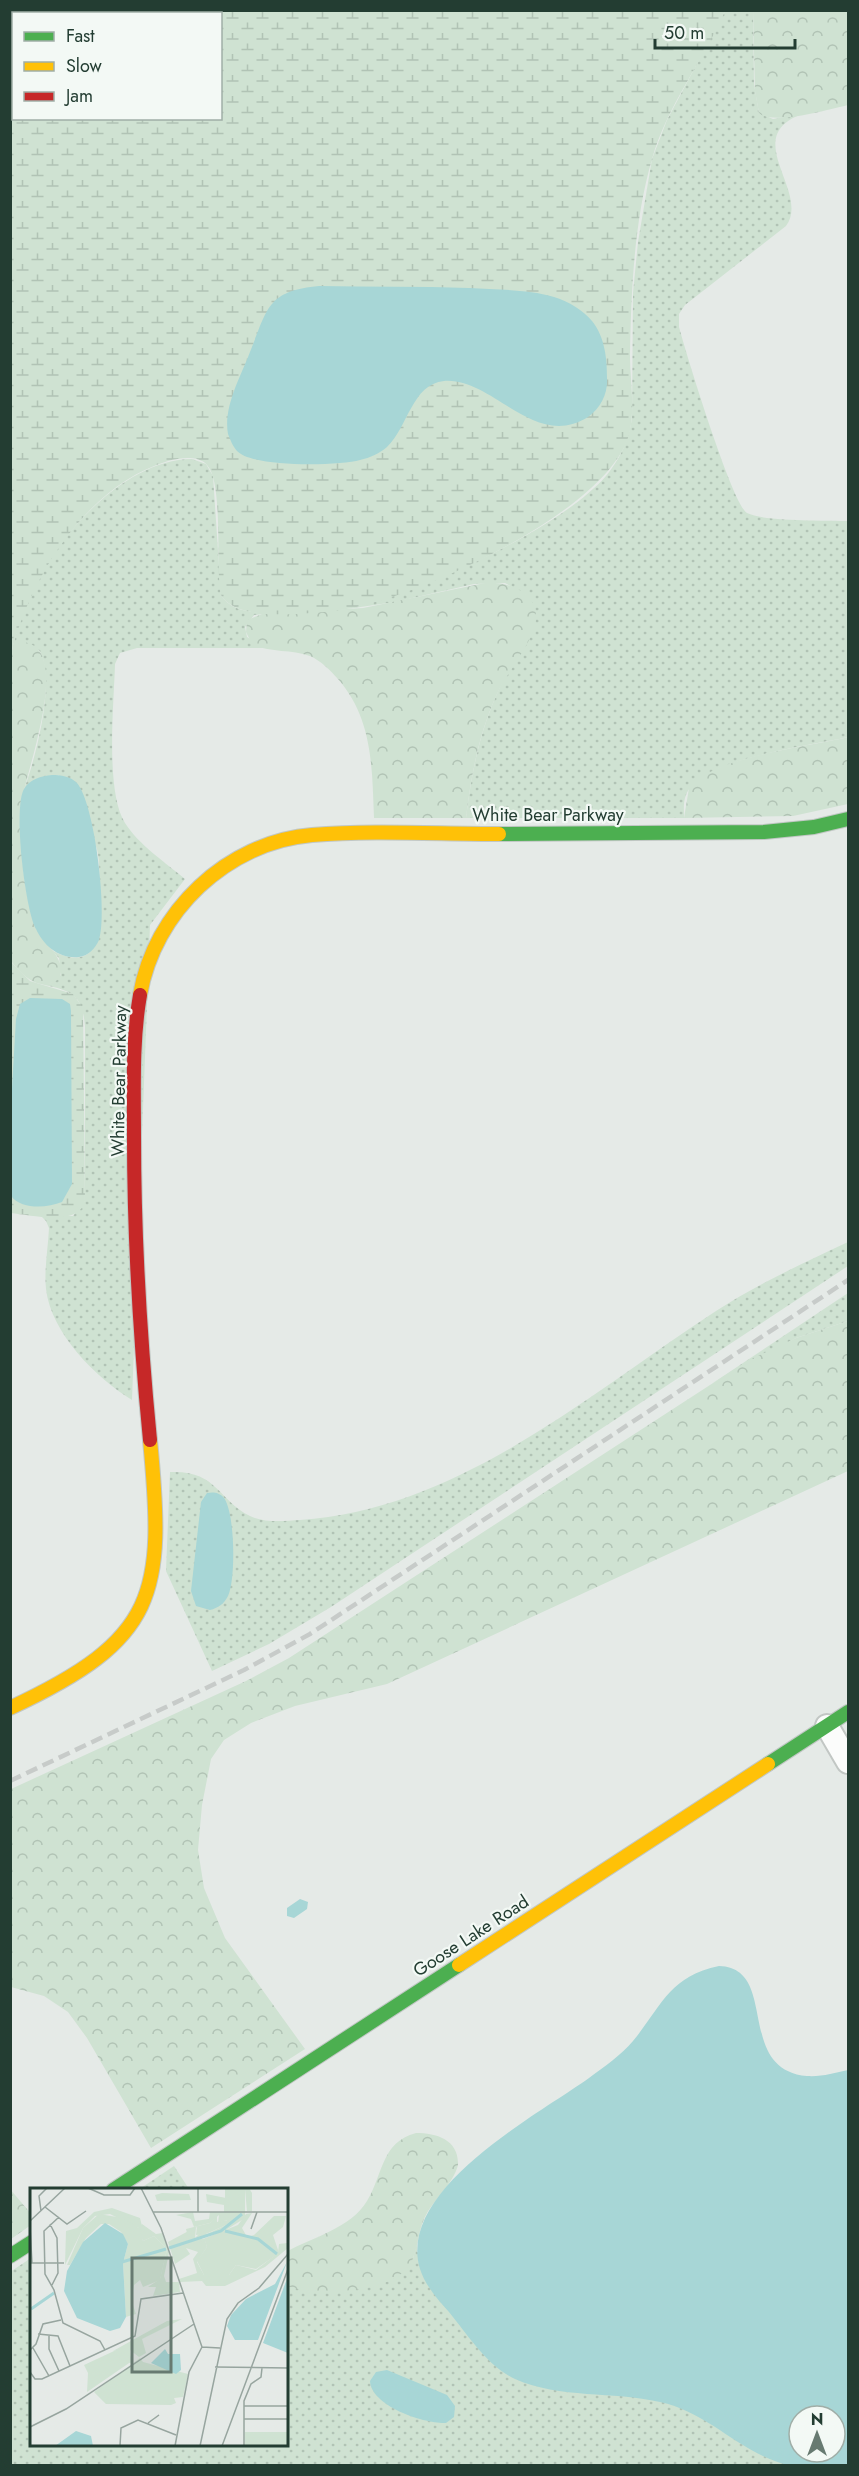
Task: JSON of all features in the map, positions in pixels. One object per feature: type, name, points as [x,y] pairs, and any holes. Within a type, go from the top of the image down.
[{"type":"street","name":"White Bear Parkway","points":[[10,1708],[68,1681],[94,1665],[128,1629],[147,1595],[157,1526],[137,1295],[136,1019],[142,981],[149,958],[166,924],[184,900],[217,870],[248,852],[274,842],[310,835],[764,832],[806,828],[849,819]]},
{"type":"street","name":"Goose Lake Road","points":[[116,2188],[849,1712]]},
{"type":"street","points":[[827,1726],[849,1762]]},
{"type":"street","points":[[10,2256],[30,2243]]},
{"type":"green space","points":[[11,11],[725,11],[676,102],[652,159],[637,232],[630,332],[632,402],[630,430],[616,460],[588,490],[550,520],[505,547],[457,571],[410,590],[368,604],[335,611],[291,614],[257,613],[229,604],[221,595],[216,489],[207,465],[194,459],[183,458],[168,461],[139,473],[112,490],[88,512],[66,538],[48,565],[32,595],[11,654]]},
{"type":"green space","points":[[725,11],[753,11],[754,84],[759,113],[773,119],[802,114],[784,124],[776,136],[776,151],[790,197],[791,212],[786,226],[685,305],[679,314],[679,327],[721,457],[731,484],[747,513],[767,518],[848,521],[848,737],[759,756],[712,772],[696,782],[686,795],[684,818],[466,818],[476,756],[490,711],[504,678],[534,627],[526,595],[505,583],[474,584],[395,602],[347,609],[447,575],[522,538],[584,497],[616,463],[626,442],[632,418],[633,293],[638,242],[652,159],[667,120]]},
{"type":"green space","points":[[753,11],[848,11],[848,105],[789,117],[766,117],[759,113],[755,91]]},
{"type":"green space","points":[[192,459],[206,464],[213,476],[221,595],[225,601],[237,608],[251,612],[273,613],[254,615],[245,627],[247,637],[265,648],[137,648],[120,653],[115,664],[112,746],[115,790],[119,809],[125,823],[137,839],[185,879],[150,925],[132,1400],[104,1380],[77,1353],[56,1322],[46,1289],[49,1228],[40,1215],[73,1216],[85,1201],[85,1026],[81,1006],[73,995],[67,991],[41,984],[51,983],[61,975],[59,958],[51,950],[68,957],[80,957],[89,952],[95,944],[99,932],[101,905],[99,864],[97,849],[90,831],[59,775],[38,779],[23,792],[38,741],[46,680],[44,663],[39,650],[11,652],[26,605],[45,568],[77,524],[98,503],[143,472],[167,462]]},
{"type":"green space","points":[[485,583],[511,586],[526,594],[535,608],[536,617],[531,635],[497,694],[485,724],[473,771],[466,818],[374,818],[368,745],[364,727],[350,694],[332,672],[314,658],[252,644],[246,632],[247,620],[262,614],[363,608]]},
{"type":"green space","points":[[23,642],[38,650],[45,667],[46,691],[42,719],[20,813],[24,874],[29,903],[42,937],[61,966],[59,979],[45,984],[26,977],[11,961],[10,654],[16,645]]},
{"type":"green space","points":[[848,737],[848,804],[793,816],[684,818],[689,788],[701,777],[719,768],[763,754]]},
{"type":"green space","points":[[10,961],[30,981],[73,994],[83,1008],[85,1201],[81,1209],[64,1217],[53,1218],[11,1213]]},
{"type":"green space","points":[[848,1242],[848,1266],[331,1607],[269,1644],[212,1671],[166,1571],[170,1472],[198,1476],[215,1487],[239,1509],[250,1516],[268,1521],[300,1520],[359,1511],[414,1495],[468,1471],[520,1443],[732,1301],[781,1274]]},
{"type":"green space","points":[[848,1293],[848,1321],[796,1338],[713,1383]]},
{"type":"green space","points":[[848,1321],[848,1471],[387,1684],[295,1706],[251,1723],[224,1740],[211,1759],[202,1805],[198,1850],[204,1888],[225,1938],[305,2049],[151,2148],[87,2038],[68,2012],[44,1996],[11,1987],[11,1789],[246,1681],[289,1658],[747,1361],[796,1338]]},
{"type":"green space","points":[[416,2133],[432,2134],[445,2140],[455,2149],[458,2165],[456,2172],[426,2215],[412,2261],[408,2267],[398,2276],[385,2282],[351,2290],[315,2291],[288,2286],[288,2251],[331,2231],[360,2210],[372,2191],[389,2152],[405,2137]]},
{"type":"green space","points":[[174,2166],[188,2188],[141,2188]]},
{"type":"green space","points":[[10,2189],[30,2213],[30,2226],[11,2239]]},
{"type":"green space","points":[[417,2243],[417,2252],[848,2374],[848,2465],[11,2465],[10,2272],[30,2259],[30,2446],[288,2446],[288,2263],[413,2258]]},
{"type":"water","points":[[319,286],[501,290],[533,292],[559,299],[584,313],[600,334],[606,363],[605,395],[597,409],[588,417],[568,425],[550,425],[514,410],[480,390],[462,383],[444,381],[433,384],[417,398],[394,439],[387,447],[371,457],[334,464],[297,464],[246,457],[237,451],[228,434],[228,413],[261,324],[272,304],[279,297],[302,288]]},
{"type":"water","points":[[62,776],[77,783],[89,813],[98,860],[102,908],[99,940],[91,951],[79,957],[59,954],[43,941],[32,918],[24,880],[20,836],[21,800],[24,789],[29,783],[40,777]]},
{"type":"water","points":[[30,998],[62,999],[70,1004],[71,1011],[72,1184],[62,1202],[49,1206],[28,1206],[11,1196],[11,1105],[16,1019],[20,1004]]},
{"type":"water","points":[[207,1493],[220,1495],[228,1506],[233,1546],[231,1588],[225,1601],[210,1610],[196,1606],[191,1591],[201,1502]]},
{"type":"water","points":[[300,1899],[308,1902],[307,1909],[294,1918],[287,1916],[287,1908]]},
{"type":"water","points":[[719,1966],[737,1971],[748,1983],[763,2039],[771,2056],[785,2069],[807,2076],[848,2070],[848,2465],[809,2467],[787,2465],[754,2452],[709,2423],[677,2407],[642,2399],[550,2389],[515,2379],[496,2366],[479,2349],[432,2292],[420,2269],[418,2240],[429,2211],[449,2184],[506,2134],[618,2056],[633,2041],[668,1994],[688,1977]]},
{"type":"water","points":[[387,2370],[447,2395],[455,2406],[454,2417],[446,2423],[436,2423],[413,2417],[389,2406],[379,2398],[370,2381],[376,2372]]},
{"type":"railway","points":[[10,1781],[244,1670],[310,1634],[848,1280]]},
{"type":"traffic: fast","points":[[499,834],[764,832],[814,827],[848,819]]},
{"type":"traffic: fast","points":[[768,1764],[848,1712]]},
{"type":"traffic: fast","points":[[116,2188],[459,1965]]},
{"type":"traffic: fast","points":[[10,2256],[30,2243]]},
{"type":"traffic: slow","points":[[140,995],[148,965],[161,936],[178,910],[199,887],[224,867],[251,851],[281,840],[312,835],[382,832],[499,834]]},
{"type":"traffic: slow","points":[[10,1708],[59,1683],[96,1659],[123,1634],[141,1606],[151,1575],[155,1538],[150,1440]]},
{"type":"traffic: slow","points":[[459,1965],[768,1764]]},
{"type":"traffic: jam","points":[[140,995],[134,1065],[134,1174],[136,1250],[150,1440]]}]
